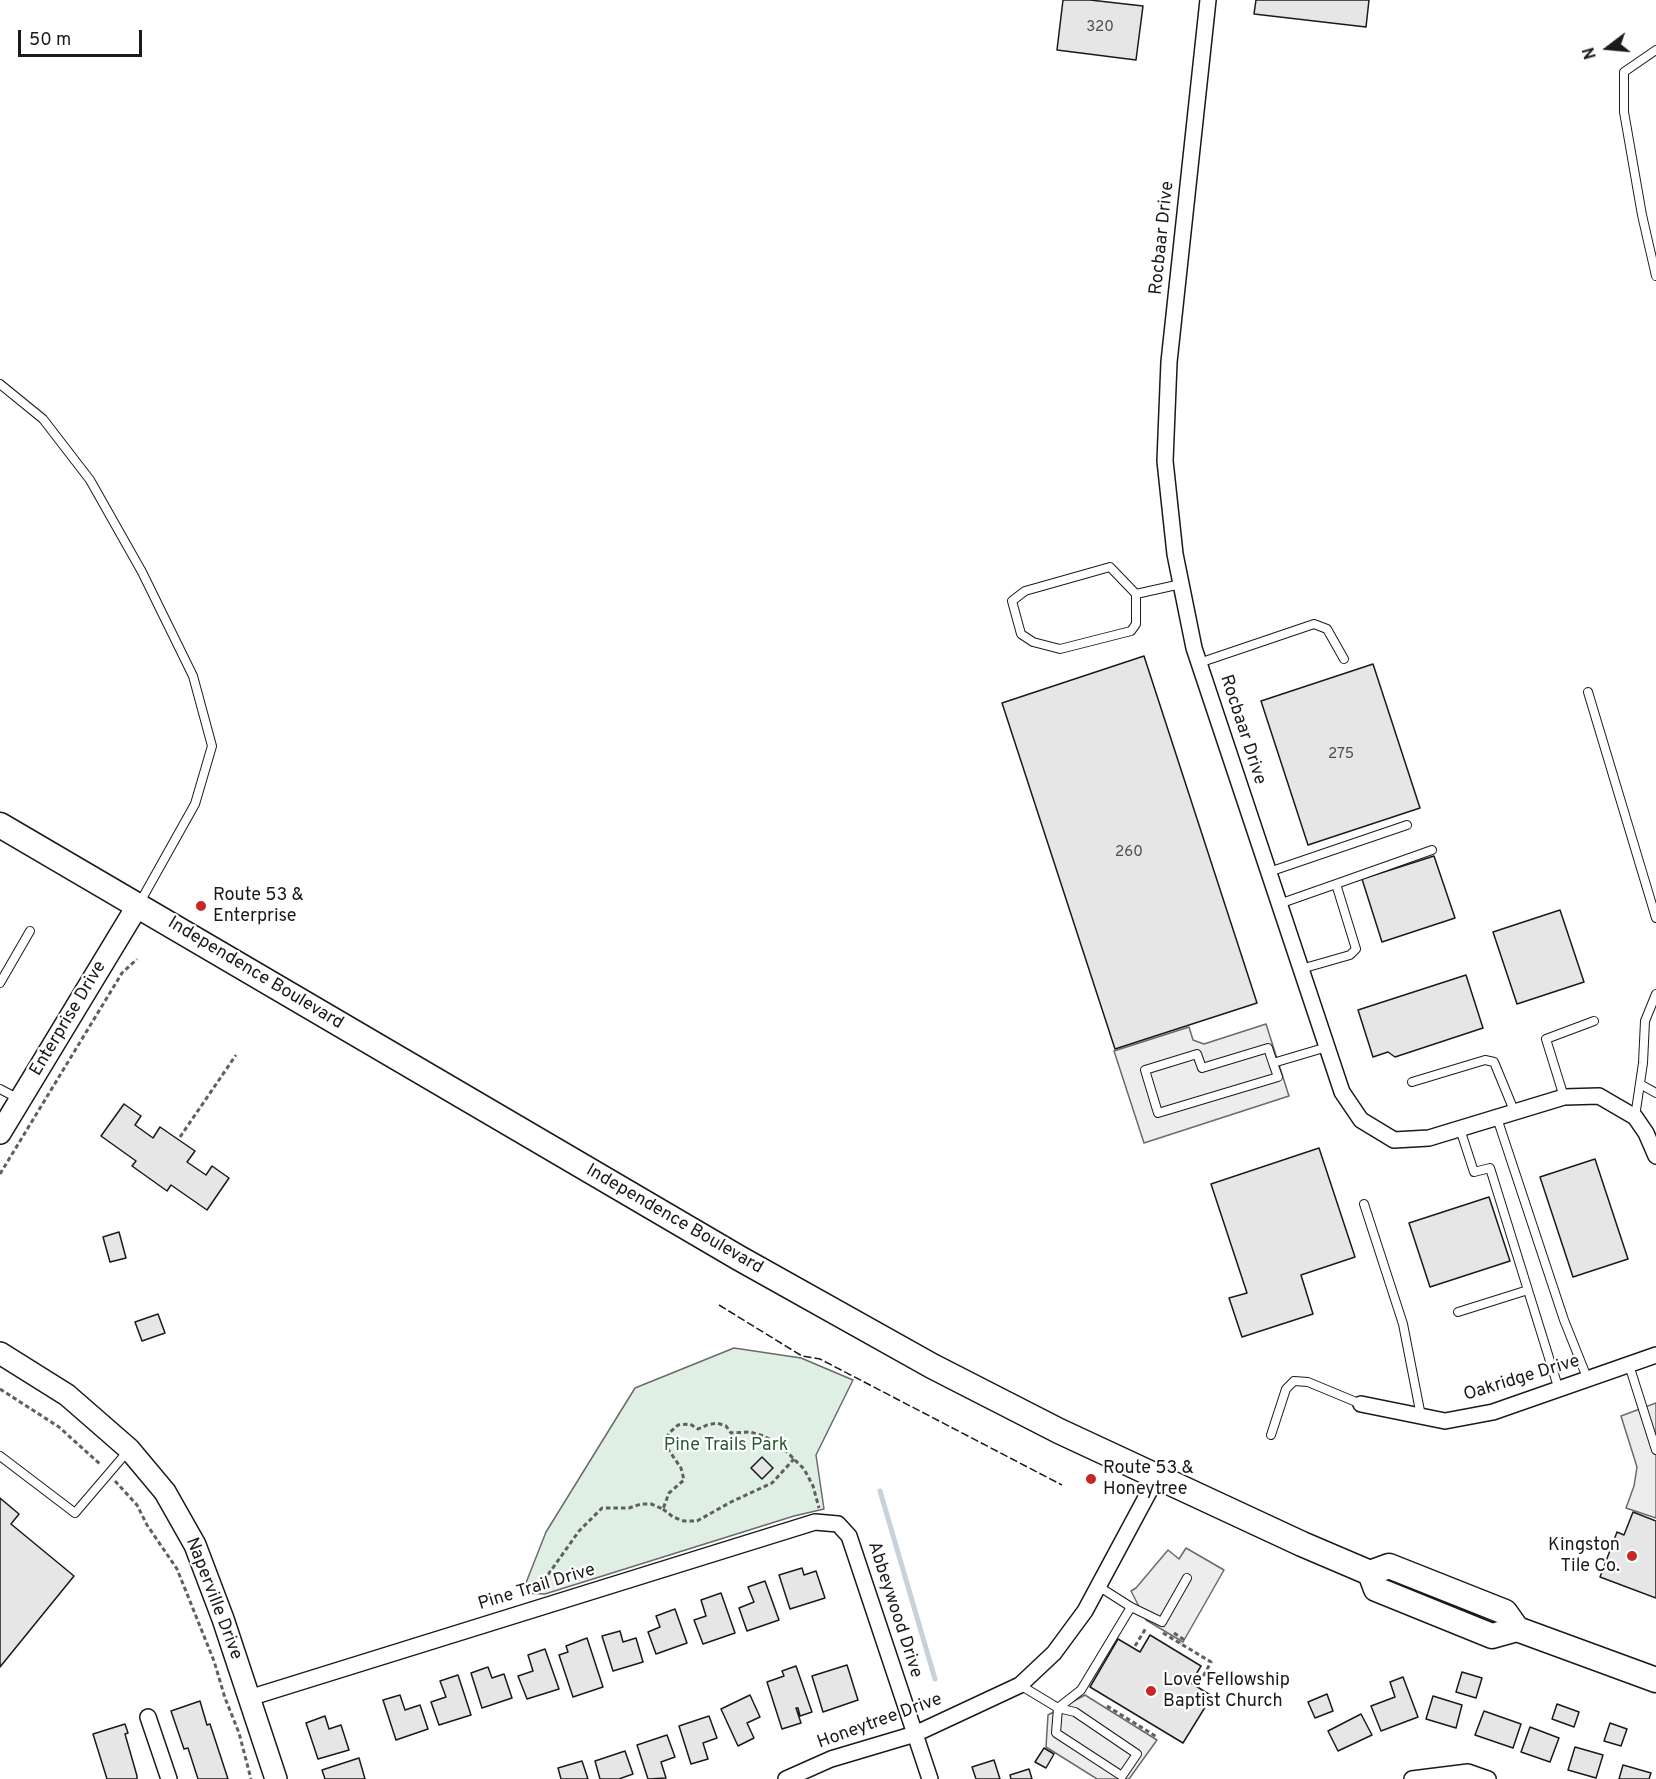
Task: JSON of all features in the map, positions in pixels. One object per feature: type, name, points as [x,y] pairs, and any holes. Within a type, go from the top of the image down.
[{"type":"main road","name":"Independence Boulevard","points":[[0,825],[843,1317],[982,1392],[1158,1477],[1370,1574],[1389,1566],[1505,1612],[1517,1629],[1656,1680]]},
{"type":"street","name":"Rocbaar Drive","points":[[1208,0],[1168,395],[1165,461],[1175,554],[1199,663],[1342,1092],[1361,1120],[1394,1140],[1429,1138],[1564,1097],[1599,1096],[1635,1117],[1646,1133],[1656,1156]]},
{"type":"street","name":"Enterprise Drive","points":[[0,1133],[138,905]]},
{"type":"street","name":"Naperville Drive","points":[[0,1353],[68,1395],[129,1449],[165,1492],[195,1545],[223,1618],[276,1779]]},
{"type":"street","name":"Oakridge Drive","points":[[1361,1404],[1446,1421],[1494,1412],[1656,1355]]},
{"type":"street","name":"Honeytree Drive","points":[[786,1779],[831,1759],[915,1734],[1020,1685],[1054,1653],[1085,1611],[1158,1477]]},
{"type":"street","name":"Pine Trail Drive","points":[[249,1698],[815,1522],[838,1524]]},
{"type":"street","name":"Abbeywood Drive","points":[[838,1524],[849,1536],[930,1779]]},
{"type":"street","points":[[148,1717],[169,1779]]},
{"type":"street","points":[[1412,1779],[1468,1772],[1488,1779]]},
{"type":"lane","points":[[1656,50],[1624,72],[1624,112],[1642,215],[1656,276]]},
{"type":"lane","points":[[0,384],[43,419],[90,480],[142,572],[192,676],[212,746],[195,804],[138,905]]},
{"type":"lane","points":[[1110,567],[1136,594],[1136,624],[1131,631],[1060,650],[1033,642],[1021,634],[1012,601],[1025,591],[1110,567]]},
{"type":"lane","points":[[1136,594],[1181,584]]},
{"type":"lane","points":[[1199,663],[1314,624],[1327,629],[1344,659]]},
{"type":"lane","points":[[1588,692],[1656,918]]},
{"type":"lane","points":[[1269,872],[1407,825]]},
{"type":"lane","points":[[1279,904],[1432,850]]},
{"type":"lane","points":[[1301,969],[1350,955],[1356,949],[1336,884]]},
{"type":"lane","points":[[0,983],[30,931]]},
{"type":"lane","points":[[1635,1117],[1645,1021],[1653,1007],[1656,994]]},
{"type":"lane","points":[[1564,1097],[1546,1039],[1594,1021]]},
{"type":"lane","points":[[1274,1063],[1327,1047]]},
{"type":"lane","points":[[1268,1048],[1274,1063],[1278,1077],[1158,1113],[1145,1070],[1197,1054],[1202,1068],[1268,1048]]},
{"type":"lane","points":[[1412,1082],[1485,1060],[1494,1062],[1515,1113]]},
{"type":"lane","points":[[1640,1083],[1656,1093]]},
{"type":"lane","points":[[0,1089],[20,1100]]},
{"type":"lane","points":[[1497,1118],[1564,1320],[1588,1380]]},
{"type":"lane","points":[[1460,1129],[1474,1172],[1490,1168],[1559,1390]]},
{"type":"lane","points":[[1365,1204],[1403,1324],[1421,1416]]},
{"type":"lane","points":[[1458,1312],[1528,1290]]},
{"type":"lane","points":[[1629,1365],[1656,1450]]},
{"type":"lane","points":[[1271,1435],[1286,1389],[1294,1381],[1308,1382],[1361,1404]]},
{"type":"lane","points":[[0,1456],[75,1513],[129,1449]]},
{"type":"lane","points":[[1098,1586],[1131,1607],[1161,1622],[1187,1578]]},
{"type":"lane","points":[[1020,1685],[1058,1708],[1074,1712],[1137,1754],[1122,1776],[1056,1733],[1058,1708],[1081,1690],[1131,1607]]},
{"type":"path","points":[[0,1173],[122,973],[137,959]]},
{"type":"path","points":[[180,1137],[236,1055]]},
{"type":"path","points":[[0,1389],[59,1427],[90,1453],[137,1505],[147,1525],[177,1569],[214,1661],[239,1733],[251,1779]]},
{"type":"path","points":[[663,1509],[669,1493],[684,1480],[681,1468],[668,1449],[666,1440],[669,1433],[678,1425],[690,1424],[698,1429],[717,1424],[726,1426],[731,1433],[750,1432],[764,1436],[782,1447],[804,1469],[813,1486],[819,1510]]},
{"type":"path","points":[[533,1594],[579,1531],[602,1508],[629,1508],[651,1504],[663,1509],[673,1517],[684,1521],[697,1521],[772,1483],[795,1459]]},
{"type":"path","points":[[1135,1646],[1149,1624]]},
{"type":"path","points":[[1157,1629],[1211,1662],[1200,1682]]},
{"type":"path","points":[[1174,1633],[1184,1639],[1180,1643]]},
{"type":"path","points":[[1107,1706],[1158,1737]]},
{"type":"path","points":[[1115,1720],[1119,1714]]},
{"type":"green space","name":"Pine Trails Park","points":[[734,1348],[801,1358],[853,1380],[816,1455],[824,1509],[794,1516],[545,1594],[522,1593],[546,1532],[635,1388]]},
{"type":"shaded area","points":[[1266,1024],[1289,1096],[1144,1143],[1114,1051],[1189,1027],[1193,1040],[1204,1044]]},
{"type":"shaded area","points":[[1656,1403],[1656,1518],[1626,1508],[1634,1486],[1637,1467],[1621,1416]]},
{"type":"shaded area","points":[[1186,1548],[1224,1570],[1183,1642],[1146,1620],[1131,1591],[1168,1550],[1179,1559]]},
{"type":"shaded area","points":[[1085,1695],[1157,1740],[1129,1779],[1097,1779],[1046,1747],[1048,1715]]},
{"type":"building","points":[[1063,0],[1090,0],[1143,6],[1136,60],[1057,50]]},
{"type":"building","points":[[1256,0],[1369,0],[1366,27],[1254,14]]},
{"type":"building","points":[[1144,656],[1257,1003],[1115,1049],[1002,703]]},
{"type":"building","points":[[1373,664],[1420,808],[1308,845],[1261,701]]},
{"type":"building","points":[[1434,856],[1455,918],[1382,942],[1362,879]]},
{"type":"building","points":[[1560,910],[1584,982],[1517,1004],[1493,932]]},
{"type":"building","points":[[1466,975],[1483,1028],[1395,1057],[1388,1052],[1373,1057],[1358,1010]]},
{"type":"building","points":[[124,1104],[141,1116],[135,1125],[153,1138],[160,1127],[195,1151],[187,1162],[206,1175],[212,1166],[229,1178],[207,1210],[171,1185],[167,1191],[132,1166],[136,1161],[101,1136]]},
{"type":"building","points":[[1319,1148],[1355,1257],[1301,1275],[1313,1314],[1242,1337],[1229,1298],[1247,1293],[1211,1184]]},
{"type":"building","points":[[1595,1159],[1628,1259],[1573,1277],[1540,1177]]},
{"type":"building","points":[[1489,1197],[1510,1261],[1430,1287],[1409,1223]]},
{"type":"building","points":[[119,1232],[126,1258],[110,1262],[103,1237]]},
{"type":"building","points":[[158,1314],[165,1333],[142,1341],[135,1322]]},
{"type":"building","points":[[762,1457],[773,1468],[762,1479],[751,1468]]},
{"type":"building","points":[[0,1498],[19,1514],[11,1524],[74,1576],[0,1667]]},
{"type":"building","name":"Kingston Tile Co.","points":[[1633,1512],[1656,1521],[1656,1598],[1600,1577],[1617,1532],[1624,1535]]},
{"type":"building","points":[[802,1568],[804,1575],[816,1571],[825,1598],[790,1609],[779,1575]]},
{"type":"building","points":[[765,1581],[779,1620],[747,1631],[739,1608],[754,1602],[748,1587]]},
{"type":"building","points":[[721,1593],[735,1633],[703,1644],[694,1620],[706,1616],[701,1600]]},
{"type":"building","points":[[675,1609],[687,1643],[656,1654],[648,1632],[660,1627],[656,1616]]},
{"type":"building","points":[[620,1631],[623,1642],[636,1638],[643,1662],[613,1671],[602,1636]]},
{"type":"building","name":"Love Fellowship Baptist Church","points":[[1150,1635],[1201,1666],[1191,1683],[1212,1696],[1183,1743],[1090,1687],[1118,1639],[1140,1652]]},
{"type":"building","points":[[587,1638],[603,1687],[573,1697],[559,1655],[568,1652],[566,1646]]},
{"type":"building","points":[[545,1649],[559,1689],[527,1699],[518,1676],[533,1671],[528,1655]]},
{"type":"building","points":[[847,1665],[858,1700],[823,1712],[812,1676]]},
{"type":"building","points":[[796,1666],[812,1712],[800,1716],[796,1708],[801,1723],[782,1729],[767,1682],[784,1676],[782,1671]]},
{"type":"building","points":[[488,1667],[492,1678],[504,1674],[512,1698],[482,1708],[471,1673]]},
{"type":"building","points":[[1462,1672],[1482,1678],[1476,1698],[1456,1692]]},
{"type":"building","points":[[458,1675],[471,1715],[439,1725],[431,1702],[446,1697],[440,1681]]},
{"type":"building","points":[[1403,1677],[1418,1717],[1381,1731],[1371,1706],[1395,1697],[1390,1682]]},
{"type":"building","points":[[1327,1694],[1333,1711],[1315,1718],[1308,1702]]},
{"type":"building","points":[[400,1695],[405,1710],[420,1705],[428,1729],[396,1740],[383,1700]]},
{"type":"building","points":[[750,1695],[760,1717],[747,1723],[754,1738],[738,1746],[721,1709]]},
{"type":"building","points":[[1433,1696],[1462,1705],[1456,1728],[1426,1719]]},
{"type":"building","points":[[200,1701],[228,1779],[198,1779],[188,1748],[184,1749],[171,1711]]},
{"type":"building","points":[[1557,1704],[1579,1712],[1574,1727],[1552,1719]]},
{"type":"building","points":[[1484,1711],[1521,1724],[1513,1748],[1475,1735]]},
{"type":"building","points":[[1361,1714],[1372,1735],[1338,1751],[1328,1731]]},
{"type":"building","points":[[325,1716],[329,1729],[341,1725],[349,1750],[318,1759],[306,1723]]},
{"type":"building","points":[[709,1716],[717,1738],[703,1743],[708,1759],[691,1764],[679,1726]]},
{"type":"building","points":[[1610,1723],[1627,1729],[1621,1746],[1604,1741]]},
{"type":"building","points":[[125,1724],[128,1733],[125,1734],[137,1779],[107,1779],[93,1734]]},
{"type":"building","points":[[1530,1727],[1559,1738],[1550,1762],[1521,1752]]},
{"type":"building","points":[[667,1735],[675,1757],[661,1762],[666,1778],[648,1779],[637,1745]]},
{"type":"building","points":[[1575,1747],[1603,1755],[1596,1778],[1568,1770]]},
{"type":"building","points":[[1044,1748],[1054,1754],[1046,1768],[1035,1762]]},
{"type":"building","points":[[625,1751],[633,1774],[619,1779],[600,1779],[595,1761]]},
{"type":"building","points":[[359,1758],[365,1779],[325,1779],[322,1770]]},
{"type":"building","points":[[994,1760],[1000,1779],[976,1779],[972,1767]]},
{"type":"building","points":[[582,1761],[588,1779],[561,1779],[558,1768]]},
{"type":"building","points":[[1623,1765],[1651,1773],[1649,1779],[1619,1779]]},
{"type":"building","points":[[1029,1769],[1032,1779],[1011,1779],[1010,1775]]},
{"type":"waterway","points":[[880,1491],[935,1679]]},
{"type":"fence","points":[[719,1305],[802,1356],[820,1359],[1062,1485]]},
{"type":"place","name":"Route 53 & Enterprise","points":[[201,906]]},
{"type":"place","name":"Route 53 & Honeytree","points":[[1091,1479]]},
{"type":"place","name":"Kingston Tile Co.","points":[[1632,1556]]},
{"type":"place","name":"Love Fellowship Baptist Church","points":[[1151,1691]]}]
